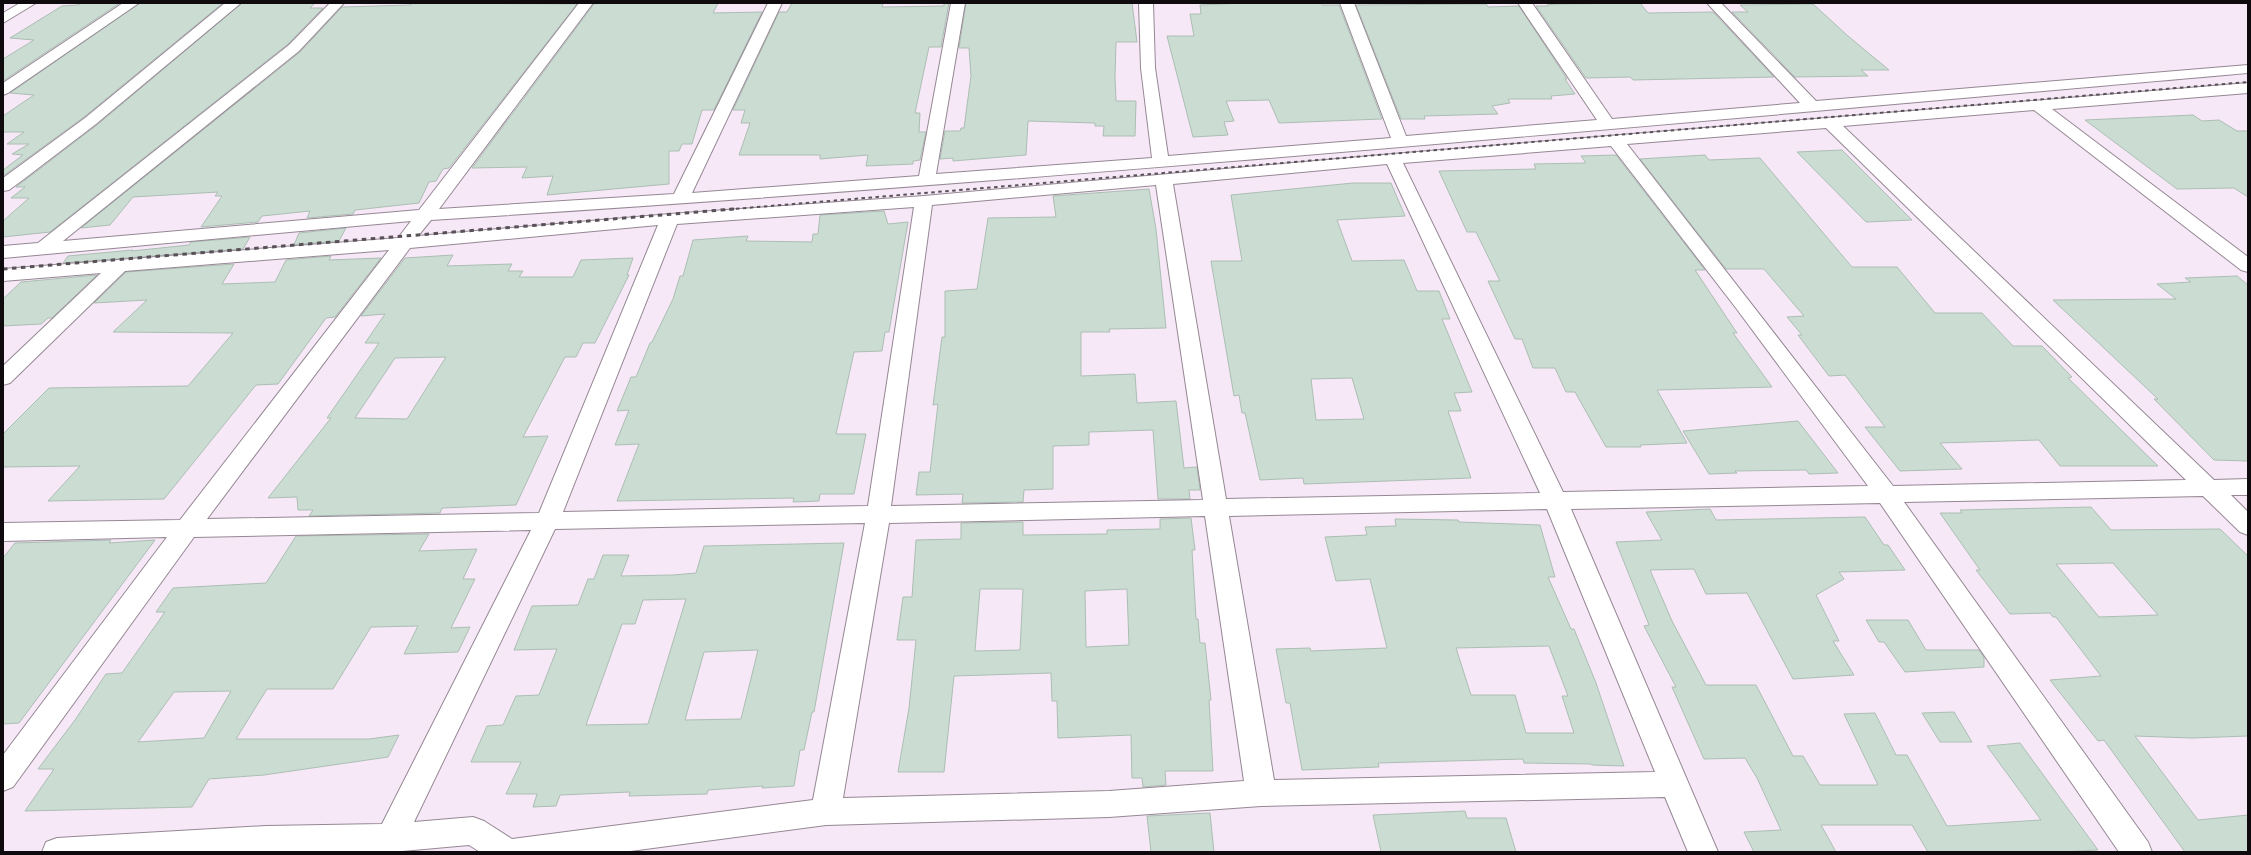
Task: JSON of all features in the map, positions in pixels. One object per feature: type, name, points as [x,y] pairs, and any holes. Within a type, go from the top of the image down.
[{"type":"street","points":[[3,19],[29,3]]},
{"type":"street","points":[[3,90],[132,3]]},
{"type":"street","points":[[3,186],[41,160],[119,98],[202,26],[234,3]]},
{"type":"street","points":[[42,249],[294,48],[337,3]]},
{"type":"street","points":[[3,778],[188,527],[586,3]]},
{"type":"street","points":[[391,838],[548,520],[675,209],[775,3]]},
{"type":"street","points":[[826,812],[878,516],[925,191],[958,3]]},
{"type":"street","points":[[1146,3],[1148,68],[1162,171],[1261,793]]},
{"type":"street","points":[[1347,3],[1396,150],[1556,502],[1703,852]]},
{"type":"street","points":[[1525,3],[1612,133],[1887,495],[2137,852]]},
{"type":"street","points":[[1714,3],[1812,106]]},
{"type":"street","points":[[1612,133],[1812,106],[2248,69]]},
{"type":"street","points":[[3,252],[424,216],[675,209],[925,191],[1396,150],[1612,133],[1830,123],[2038,105],[2244,92]]},
{"type":"street","points":[[2038,105],[2248,266]]},
{"type":"street","points":[[1830,123],[2248,526]]},
{"type":"street","points":[[3,275],[405,243],[675,209],[925,191]]},
{"type":"street","points":[[3,378],[120,265]]},
{"type":"street","points":[[3,532],[548,520],[878,516],[2248,487]]},
{"type":"street","points":[[516,852],[826,812],[1109,804],[1261,793],[1674,784]]},
{"type":"street","points":[[57,852],[262,846],[473,831],[506,852]]},
{"type":"building","points":[[82,3],[120,3],[3,81],[3,59],[34,40],[10,38],[62,6],[78,5]]},
{"type":"building","points":[[140,3],[223,3],[84,117],[3,176],[3,170],[23,155],[12,154],[29,144],[7,144],[24,132],[3,132],[3,116],[34,95],[10,93]]},
{"type":"building","points":[[242,3],[315,3],[310,8],[323,8],[288,44],[50,232],[3,237],[3,221],[29,198],[11,198],[25,187],[16,187],[97,125]]},
{"type":"building","points":[[413,3],[577,4],[449,168],[443,169],[436,181],[429,182],[419,203],[355,210],[353,214],[307,218],[310,211],[262,216],[258,222],[201,227],[222,196],[215,196],[218,192],[133,197],[110,225],[81,228],[300,52],[342,7],[410,5]]},
{"type":"building","points":[[718,3],[713,13],[762,12],[714,110],[702,110],[692,144],[682,144],[679,151],[669,151],[669,184],[547,195],[553,176],[522,178],[527,167],[472,168],[594,4]]},
{"type":"building","points":[[792,3],[883,3],[882,7],[944,6],[944,3],[949,3],[941,47],[929,47],[915,113],[920,113],[919,132],[926,132],[920,160],[913,161],[913,164],[866,166],[868,155],[820,159],[820,155],[739,155],[750,123],[741,123],[745,110],[733,110],[779,12],[787,12]]},
{"type":"building","points":[[966,3],[1132,3],[1137,42],[1116,42],[1115,77],[1116,101],[1136,101],[1135,136],[1103,136],[1104,126],[1095,126],[1095,123],[1028,121],[1026,155],[953,161],[953,158],[940,159],[945,131],[960,131],[961,128],[964,128],[971,76],[969,48],[959,48]]},
{"type":"building","points":[[1246,3],[1322,3],[1322,5],[1339,5],[1382,119],[1279,123],[1269,100],[1226,101],[1234,121],[1224,122],[1228,135],[1193,137],[1167,36],[1194,36],[1190,14],[1201,14],[1200,5]]},
{"type":"building","points":[[1640,3],[1648,13],[1713,12],[1774,77],[1633,80],[1630,77],[1586,78],[1536,6],[1556,4]]},
{"type":"building","points":[[1486,4],[1488,7],[1519,6],[1567,79],[1565,79],[1575,94],[1551,96],[1552,99],[1508,99],[1510,103],[1492,106],[1498,114],[1424,116],[1425,119],[1401,119],[1356,5]]},
{"type":"building","points":[[1813,4],[1848,36],[1889,70],[1861,70],[1868,76],[1795,77],[1732,12],[1748,12],[1740,5]]},
{"type":"building","points":[[2193,115],[2202,121],[2219,120],[2237,131],[2248,131],[2248,197],[2234,188],[2177,189],[2085,120]]},
{"type":"building","points":[[1842,150],[1912,220],[1866,222],[1797,152]]},
{"type":"building","points":[[1616,155],[1705,270],[1695,270],[1737,333],[1733,333],[1772,387],[1657,390],[1687,443],[1640,445],[1641,447],[1606,447],[1575,392],[1566,392],[1555,368],[1533,368],[1522,339],[1515,339],[1488,281],[1500,281],[1476,232],[1467,232],[1439,171],[1536,169],[1534,164],[1586,163],[1581,156]]},
{"type":"building","points":[[1705,155],[1709,160],[1760,158],[1852,267],[1897,267],[1935,313],[1982,313],[2013,346],[2042,346],[2072,377],[2068,378],[2158,466],[2060,466],[2039,440],[1940,443],[1962,469],[1900,471],[1865,427],[1885,427],[1845,375],[1829,376],[1798,335],[1802,335],[1787,317],[1804,316],[1764,269],[1726,269],[1640,159]]},
{"type":"building","points":[[1353,183],[1391,183],[1405,216],[1337,220],[1352,261],[1404,260],[1417,291],[1439,291],[1450,319],[1442,319],[1472,392],[1454,393],[1461,411],[1448,411],[1471,478],[1304,484],[1303,478],[1260,480],[1245,413],[1242,413],[1239,395],[1234,396],[1211,261],[1242,261],[1231,195]],"holes":[[[1352,378],[1364,419],[1316,420],[1311,379]]]},
{"type":"building","points":[[1149,189],[1156,229],[1166,328],[1109,329],[1110,332],[1081,332],[1081,376],[1135,374],[1137,403],[1176,401],[1184,468],[1197,467],[1200,490],[1189,490],[1190,499],[1158,499],[1153,430],[1089,432],[1089,445],[1053,446],[1053,489],[1024,490],[1023,502],[962,503],[963,494],[916,495],[919,472],[930,472],[938,404],[933,405],[942,337],[945,337],[945,291],[977,289],[988,218],[1056,217],[1053,196]]},
{"type":"building","points":[[884,211],[888,224],[908,222],[889,332],[885,332],[882,351],[854,352],[836,434],[866,434],[854,494],[820,494],[819,501],[793,502],[794,498],[617,501],[639,444],[615,445],[629,410],[617,411],[631,377],[636,377],[650,343],[652,342],[673,299],[680,276],[683,276],[693,240],[748,236],[746,241],[812,242],[813,234],[818,234],[820,215]]},
{"type":"building","points":[[346,228],[339,241],[294,245],[299,233]]},
{"type":"building","points":[[250,237],[243,249],[63,263],[68,256],[133,250],[132,251],[189,245],[191,242]]},
{"type":"building","points":[[453,255],[447,266],[512,264],[508,271],[523,271],[519,277],[573,277],[581,260],[633,258],[627,275],[629,275],[595,343],[583,343],[576,357],[565,357],[523,437],[548,436],[516,505],[442,508],[440,513],[309,516],[313,510],[298,510],[297,497],[268,498],[331,418],[327,418],[379,343],[365,343],[385,314],[361,316],[405,258]],"holes":[[[446,357],[407,419],[355,418],[395,358]]]},
{"type":"building","points":[[331,256],[329,260],[381,258],[335,317],[326,318],[278,384],[256,385],[164,499],[48,501],[80,466],[3,467],[3,434],[49,388],[188,386],[233,333],[113,332],[147,300],[94,303],[126,272],[234,264],[222,284],[275,282],[286,260]]},
{"type":"building","points":[[97,275],[52,318],[48,318],[41,324],[3,326],[3,299],[21,282]]},
{"type":"building","points":[[2237,276],[2248,285],[2248,461],[2214,460],[2154,399],[2158,399],[2053,300],[2176,299],[2157,284],[2191,282],[2185,278]]},
{"type":"building","points":[[1798,421],[1838,473],[1809,474],[1806,470],[1735,471],[1737,473],[1709,474],[1683,431]]},
{"type":"building","points":[[2091,507],[2111,530],[2220,529],[2248,556],[2248,736],[2192,738],[2135,736],[2198,820],[2248,815],[2248,852],[2185,852],[2104,740],[2098,741],[2050,680],[2101,676],[2056,617],[2053,617],[2050,613],[2010,614],[1976,570],[1980,570],[1940,513],[1962,513],[1960,510]],"holes":[[[2113,563],[2158,615],[2099,617],[2056,564]]]},
{"type":"building","points":[[1710,509],[1716,520],[1865,517],[1884,545],[1888,545],[1905,570],[1839,572],[1844,579],[1816,595],[1839,641],[1833,641],[1854,675],[1793,679],[1747,593],[1706,594],[1694,569],[1650,570],[1672,621],[1706,685],[1756,685],[1793,756],[1803,756],[1820,785],[1878,785],[1844,714],[1875,713],[1896,755],[1907,755],[1947,826],[2041,820],[1987,746],[2020,743],[2098,850],[2060,852],[1928,852],[1912,825],[1821,825],[1836,852],[1754,852],[1744,832],[1781,830],[1757,778],[1745,758],[1704,759],[1672,687],[1676,687],[1644,626],[1649,625],[1616,542],[1662,540],[1646,512]]},
{"type":"building","points":[[1191,518],[1195,550],[1192,550],[1196,619],[1198,619],[1200,643],[1205,643],[1211,700],[1209,700],[1213,771],[1165,771],[1166,785],[1143,787],[1142,778],[1132,778],[1131,735],[1058,738],[1057,701],[1052,701],[1051,673],[954,676],[944,772],[898,772],[909,708],[916,640],[897,640],[903,597],[912,597],[916,540],[961,539],[961,523],[1023,522],[1023,535],[1107,534],[1107,530],[1160,529],[1160,519]],"holes":[[[980,589],[1023,589],[1020,650],[975,651]],[[1127,589],[1129,645],[1086,647],[1085,591]]]},
{"type":"building","points":[[1395,519],[1458,520],[1459,522],[1540,525],[1555,577],[1548,577],[1571,629],[1574,629],[1596,683],[1624,766],[1524,763],[1523,759],[1378,763],[1379,767],[1302,770],[1290,703],[1286,703],[1276,649],[1310,648],[1311,651],[1387,648],[1370,579],[1336,581],[1325,537],[1367,535],[1365,527],[1396,526]],"holes":[[[1549,646],[1568,696],[1562,696],[1574,733],[1526,733],[1515,695],[1471,695],[1456,648]]]},
{"type":"building","points":[[429,534],[419,551],[477,549],[463,579],[475,579],[451,628],[470,627],[458,652],[404,654],[418,626],[371,627],[333,689],[267,689],[236,739],[369,739],[399,735],[388,757],[264,775],[209,779],[192,807],[25,811],[54,769],[38,769],[75,720],[106,674],[122,673],[165,612],[156,612],[173,588],[266,583],[296,536]],"holes":[[[231,691],[204,738],[138,742],[174,692]]]},
{"type":"building","points":[[111,540],[109,543],[155,540],[19,723],[3,724],[3,558],[15,543]]},
{"type":"building","points":[[844,543],[814,712],[812,712],[804,750],[800,750],[794,786],[762,788],[763,786],[708,790],[707,794],[629,796],[630,792],[560,795],[556,806],[533,807],[537,794],[506,794],[521,762],[471,762],[487,726],[503,725],[516,696],[539,695],[557,649],[514,650],[532,606],[578,605],[588,579],[594,579],[603,555],[629,555],[621,576],[696,573],[704,546]],"holes":[[[686,599],[648,724],[586,725],[622,624],[635,624],[643,600]],[[758,650],[741,719],[685,720],[704,652]]]},
{"type":"building","points":[[1866,620],[1908,620],[1926,650],[1979,650],[1984,657],[1984,667],[1905,672],[1884,642],[1879,642]]},
{"type":"building","points":[[1954,712],[1972,742],[1940,742],[1922,713]]},
{"type":"building","points":[[1465,811],[1467,818],[1506,818],[1516,852],[1381,852],[1373,815]]},
{"type":"building","points":[[1210,813],[1214,852],[1151,852],[1147,816]]},
{"type":"railway","points":[[730,209],[2248,82]]},
{"type":"railway","points":[[3,269],[730,209]]},
{"type":"railway","points":[[722,210],[730,209]]}]
